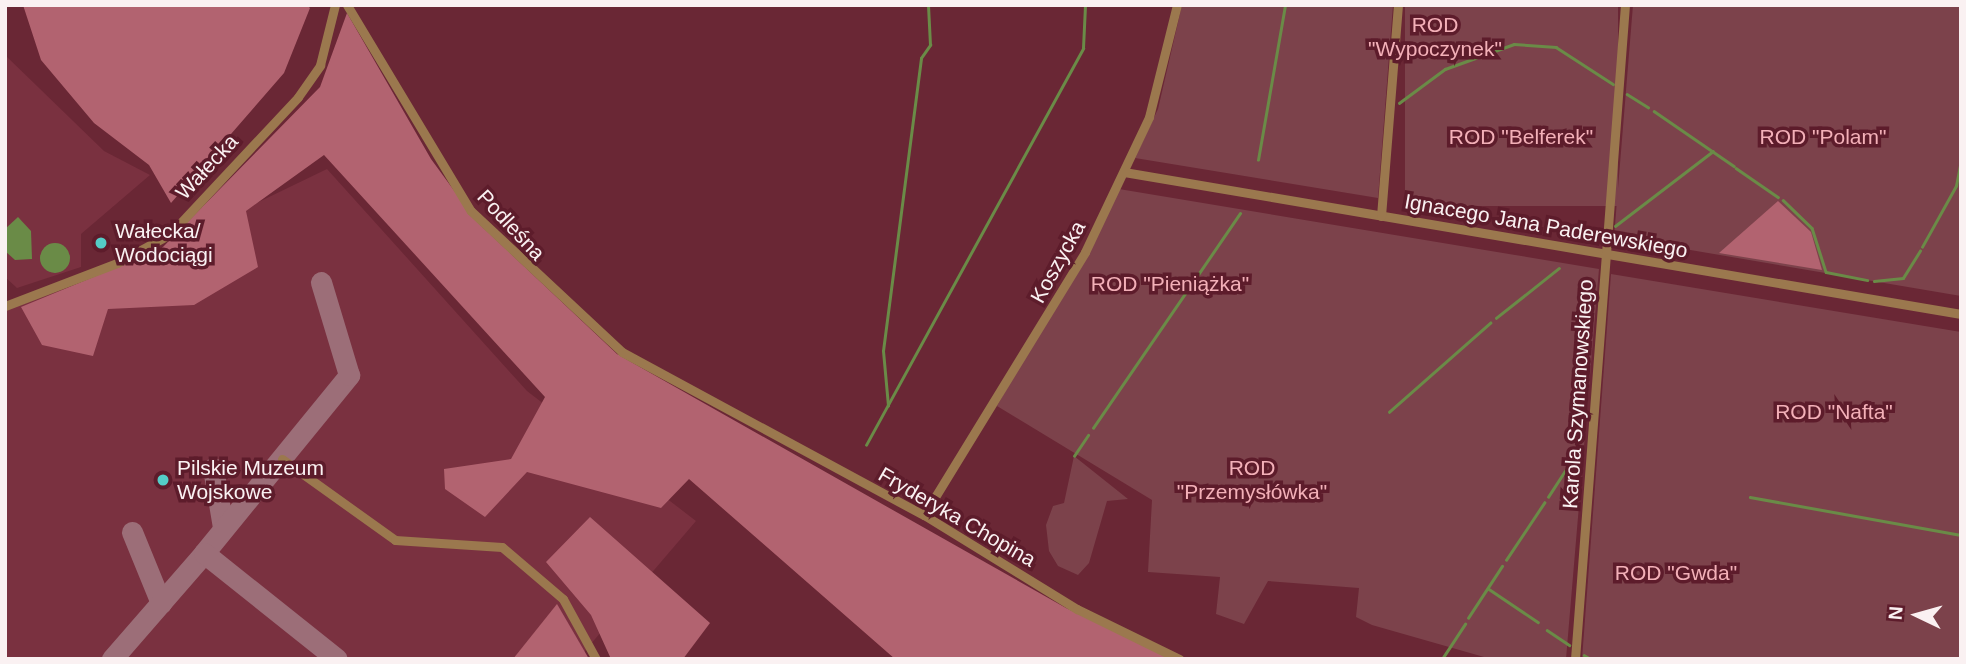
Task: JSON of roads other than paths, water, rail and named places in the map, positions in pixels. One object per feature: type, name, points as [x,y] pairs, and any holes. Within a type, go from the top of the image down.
[{"type":"street","name":"Wałecka","points":[[5,306],[170,234],[298,97],[320,65],[335,5]]},
{"type":"street","name":"Podleśna","points":[[347,5],[471,211],[622,352],[717,405]]},
{"type":"street","name":"Koszycka","points":[[924,515],[1056,302],[1124,172],[1167,66],[1177,5]]},
{"type":"street","points":[[1381,216],[1398,5]]},
{"type":"street","name":"Karola Szymanowskiego","points":[[1575,659],[1625,5]]},
{"type":"street","name":"Ignacego Jana Paderewskiego","points":[[1124,172],[1961,314]]},
{"type":"street","name":"Fryderyka Chopina","points":[[717,405],[924,515],[1077,609],[1179,659]]},
{"type":"street","points":[[282,459],[395,540],[502,547],[563,599],[596,659]]},
{"type":"waterway","points":[[888,406],[883,351],[921,58],[930,45],[928,5]]},
{"type":"waterway","points":[[866,445],[1083,48],[1085,5]]},
{"type":"waterway","points":[[1258,160],[1285,5]]},
{"type":"waterway","points":[[1399,103],[1445,69],[1514,44],[1556,47],[1613,84]]},
{"type":"waterway","points":[[1627,94],[1648,107]]},
{"type":"waterway","points":[[1654,111],[1734,166]]},
{"type":"waterway","points":[[1615,226],[1713,151]]},
{"type":"waterway","points":[[1922,247],[1956,186],[1961,161]]},
{"type":"waterway","points":[[1736,168],[1778,197]]},
{"type":"waterway","points":[[1783,200],[1812,228],[1826,272],[1867,280]]},
{"type":"waterway","points":[[1093,428],[1240,213]]},
{"type":"waterway","points":[[1874,281],[1903,278],[1920,251]]},
{"type":"waterway","points":[[1496,318],[1559,268]]},
{"type":"waterway","points":[[1389,412],[1490,323]]},
{"type":"waterway","points":[[1074,456],[1088,435]]},
{"type":"waterway","points":[[1548,497],[1566,469]]},
{"type":"waterway","points":[[1750,497],[1961,535]]},
{"type":"waterway","points":[[1506,560],[1544,503]]},
{"type":"waterway","points":[[1468,618],[1502,566]]},
{"type":"waterway","points":[[1489,589],[1538,622]]},
{"type":"waterway","points":[[1442,659],[1465,624]]},
{"type":"waterway","points":[[1547,630],[1569,645]]},
{"type":"waterway","points":[[1584,655],[1591,659]]},
{"type":"place","name":"Wałecka/ Wodociągi","points":[[101,243]]},
{"type":"place","name":"Pilskie Muzeum Wojskowe","points":[[163,480]]},
{"type":"park label","name":"ROD \"Wypoczynek\"","points":[[1435,37]]},
{"type":"park label","name":"ROD \"Belferek\"","points":[[1521,137]]},
{"type":"park label","name":"ROD \"Polam\"","points":[[1823,137]]},
{"type":"park label","name":"ROD \"Pieniążka\"","points":[[1170,284]]},
{"type":"park label","name":"ROD \"Nafta\"","points":[[1834,412]]},
{"type":"park label","name":"ROD \"Przemysłówka\"","points":[[1252,480]]},
{"type":"park label","name":"ROD \"Gwda\"","points":[[1676,573]]}]
